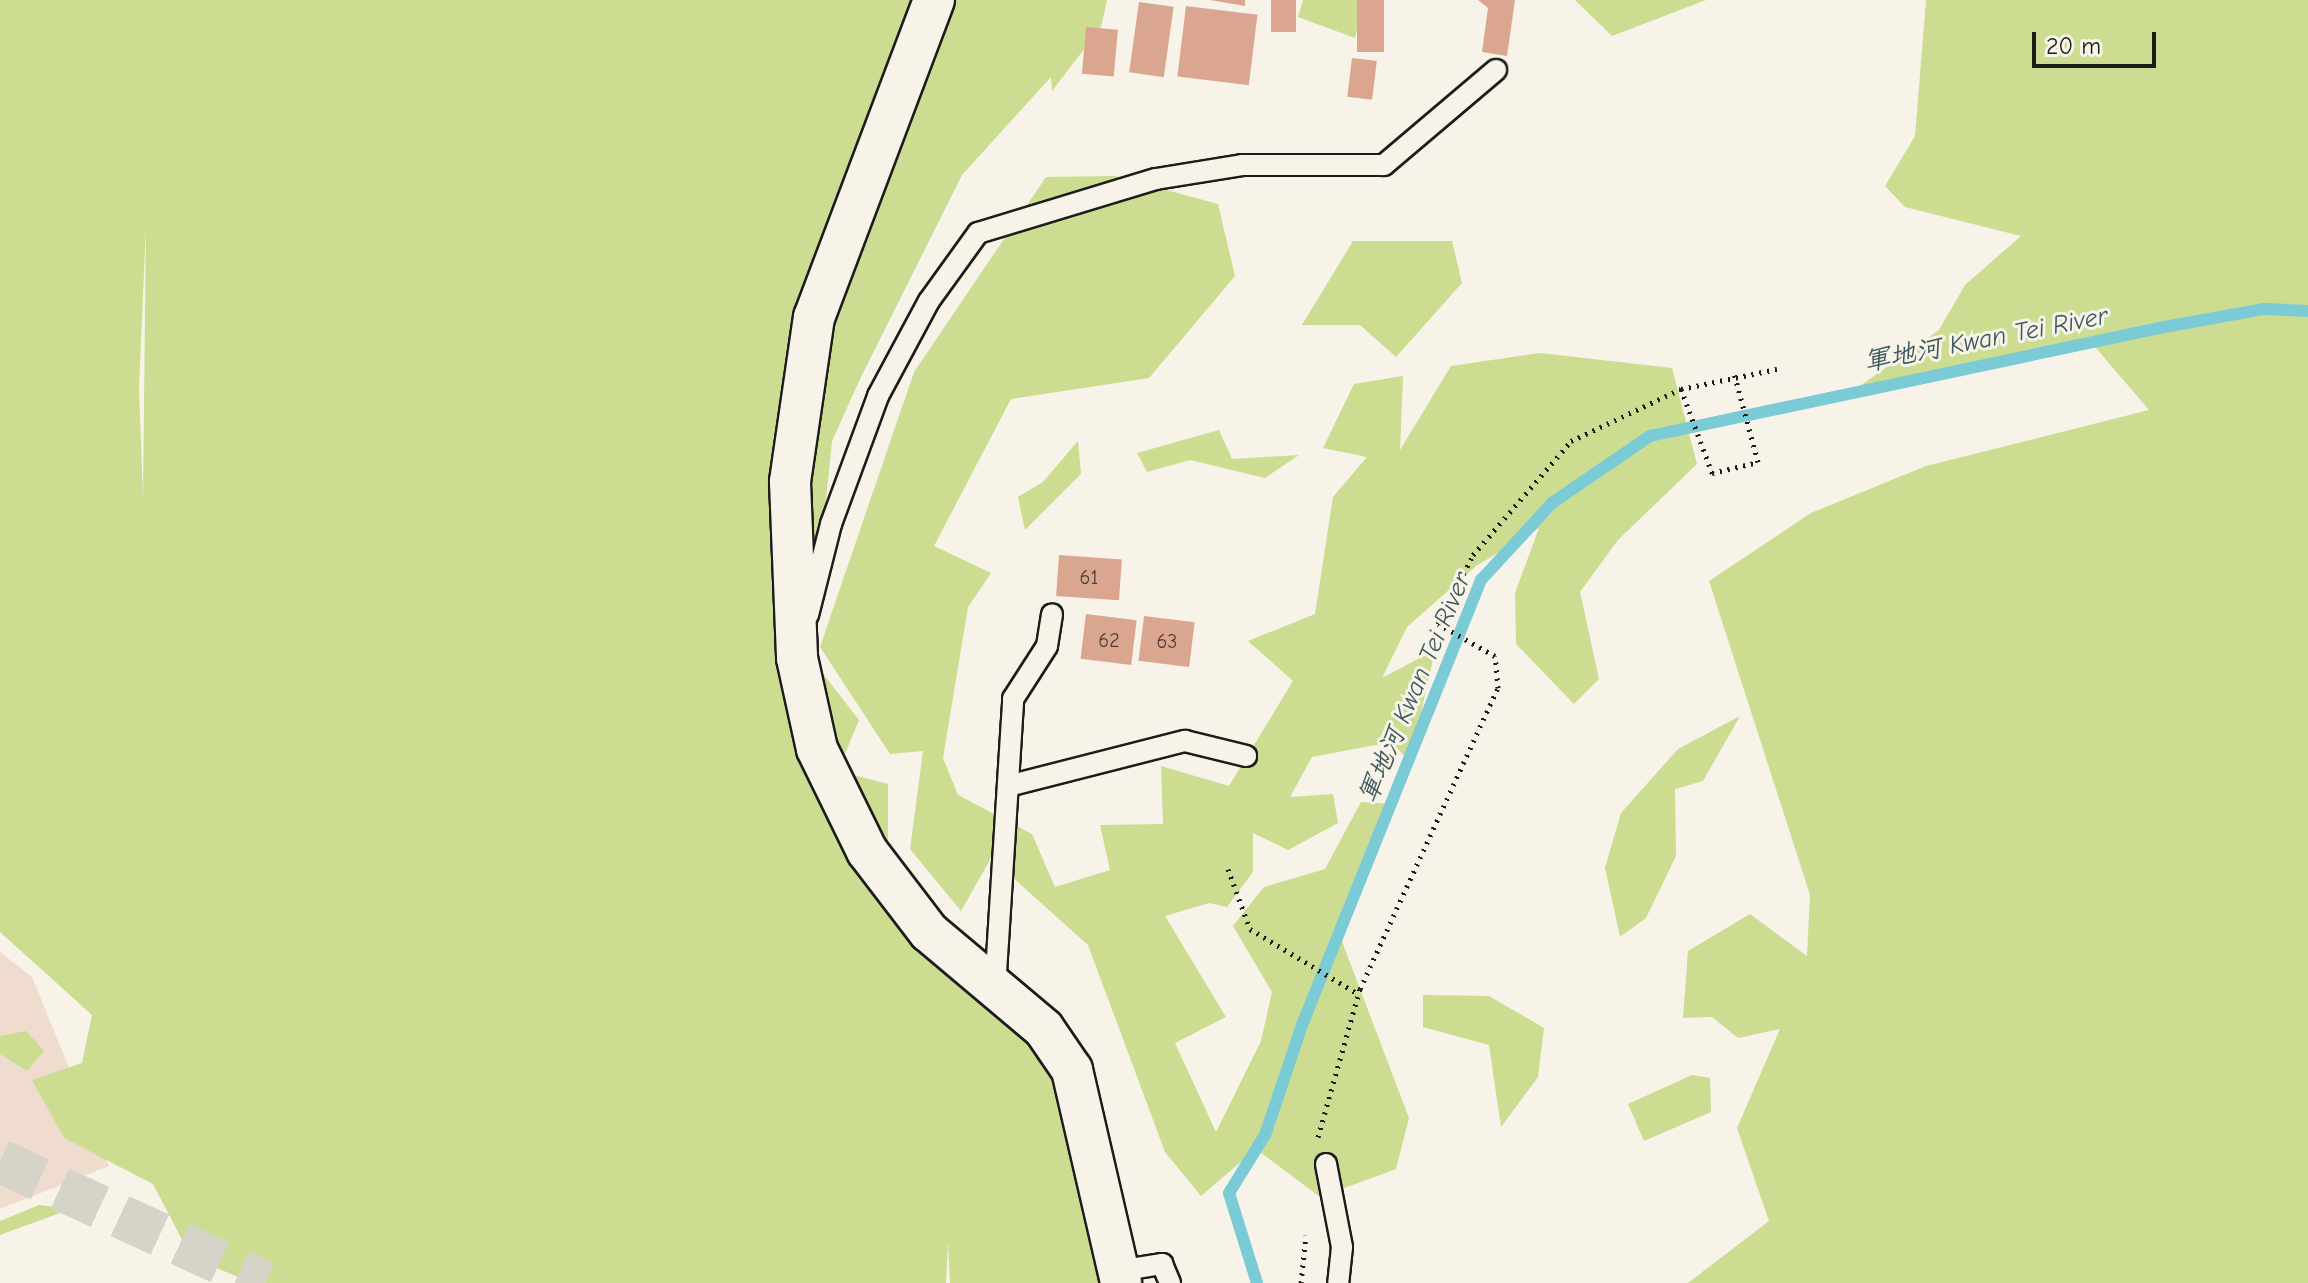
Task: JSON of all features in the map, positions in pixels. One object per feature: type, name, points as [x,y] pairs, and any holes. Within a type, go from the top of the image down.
[{"type":"street","points":[[934,0],[847,214],[811,330],[790,482],[797,658],[817,749],[867,851],[929,932],[1044,1029],[1072,1070],[1119,1277]]},
{"type":"lane","points":[[797,658],[831,524],[878,396],[929,301],[978,233],[1156,179],[1242,165],[1384,165],[1496,70]]},
{"type":"lane","points":[[995,989],[1013,699],[1047,646],[1052,614]]},
{"type":"lane","points":[[1008,786],[1185,741],[1246,756]]},
{"type":"lane","points":[[1321,1157],[1342,1247],[1338,1283]]},
{"type":"lane","points":[[1119,1277],[1162,1264],[1170,1283]]},
{"type":"path","points":[[1321,1157],[1321,1106],[1358,994],[1498,688],[1495,656],[1438,624],[1473,555],[1571,441],[1681,389],[1734,373],[1777,369]]},
{"type":"path","points":[[1681,389],[1712,473],[1758,462],[1734,373]]},
{"type":"path","points":[[1228,869],[1250,929],[1287,956],[1358,994]]},
{"type":"path","points":[[1301,1283],[1307,1224]]},
{"type":"shaded area","points":[[0,952],[32,977],[109,1166],[0,1209]]},
{"type":"green space","points":[[0,0],[1107,0],[1101,27],[1052,91],[1051,77],[962,175],[860,379],[832,441],[810,657],[859,720],[838,771],[888,784],[888,868],[1010,978],[1078,1083],[1110,1283],[950,1283],[948,1242],[946,1283],[252,1283],[191,1257],[153,1184],[64,1138],[32,1080],[82,1063],[92,1015],[0,932]],"holes":[[[146,225],[143,498],[139,388]]]},
{"type":"green space","points":[[1303,0],[1365,0],[1355,38],[1298,17]]},
{"type":"green space","points":[[1575,0],[1706,0],[1612,36]]},
{"type":"green space","points":[[1926,0],[2308,0],[2308,1283],[1688,1283],[1769,1221],[1737,1128],[1780,1029],[1738,1038],[1712,1017],[1683,1018],[1688,951],[1750,914],[1807,956],[1810,895],[1709,581],[1811,513],[1926,466],[2149,410],[2090,341],[1854,390],[1939,330],[1965,285],[2021,236],[1905,207],[1885,186],[1915,136]]},
{"type":"green space","points":[[1115,176],[1218,204],[1235,276],[1149,378],[1011,399],[934,546],[991,573],[968,607],[943,758],[958,795],[1032,834],[1055,887],[1110,870],[1100,825],[1163,824],[1161,766],[1229,786],[1293,681],[1248,641],[1315,614],[1333,497],[1367,457],[1323,448],[1354,384],[1403,376],[1400,450],[1451,366],[1540,353],[1672,368],[1697,464],[1618,540],[1580,592],[1599,679],[1574,704],[1516,644],[1515,593],[1539,528],[1476,566],[1407,627],[1382,678],[1435,650],[1410,762],[1391,742],[1312,757],[1290,797],[1333,794],[1338,823],[1288,850],[1253,833],[1253,872],[1227,907],[1209,903],[1165,916],[1226,1017],[1175,1043],[1216,1132],[1261,1041],[1272,992],[1233,926],[1264,887],[1325,869],[1361,802],[1394,804],[1338,931],[1409,1118],[1396,1169],[1320,1197],[1256,1149],[1201,1196],[1165,1152],[1088,945],[991,858],[961,911],[910,849],[923,751],[890,754],[820,647],[914,372],[1046,177]]},
{"type":"green space","points":[[1353,241],[1452,241],[1462,283],[1396,357],[1360,325],[1302,325]]},
{"type":"green space","points":[[1219,430],[1232,459],[1299,455],[1265,478],[1190,460],[1147,472],[1137,453]]},
{"type":"green space","points":[[1078,441],[1081,474],[1025,530],[1018,497],[1043,482]]},
{"type":"green space","points":[[1740,716],[1703,781],[1675,789],[1676,856],[1646,918],[1620,937],[1605,868],[1621,813],[1678,749]]},
{"type":"green space","points":[[1423,995],[1489,996],[1544,1028],[1538,1077],[1501,1127],[1489,1045],[1423,1027]]},
{"type":"green space","points":[[26,1031],[44,1051],[27,1071],[0,1054],[0,1036]]},
{"type":"green space","points":[[1692,1075],[1710,1078],[1711,1112],[1644,1141],[1628,1104]]},
{"type":"green space","points":[[39,1205],[71,1209],[0,1235],[0,1221]]},
{"type":"building","points":[[1210,0],[1245,0],[1245,6]]},
{"type":"building","points":[[1271,0],[1296,0],[1296,32],[1271,32]]},
{"type":"building","points":[[1357,0],[1384,0],[1384,52],[1357,52]]},
{"type":"building","points":[[1478,0],[1515,0],[1507,56],[1482,52],[1488,8]]},
{"type":"building","points":[[1139,2],[1174,7],[1164,77],[1129,72]]},
{"type":"building","points":[[1186,6],[1257,15],[1249,85],[1177,76]]},
{"type":"building","points":[[1086,27],[1118,30],[1114,77],[1082,74]]},
{"type":"building","points":[[1352,58],[1377,61],[1372,100],[1347,97]]},
{"type":"building","points":[[1059,555],[1122,559],[1119,600],[1056,596]]},
{"type":"building","points":[[1086,614],[1137,620],[1131,665],[1081,659]]},
{"type":"building","points":[[1144,616],[1195,622],[1189,667],[1139,661]]},
{"type":"waterway","name":"軍地河 Kwan Tei River","points":[[1257,1283],[1229,1193],[1265,1135],[1302,1025],[1481,580],[1552,503],[1650,436],[2159,328],[2264,309],[2308,311]]},
{"type":"tunnel","points":[[0,1161],[265,1283]]}]
